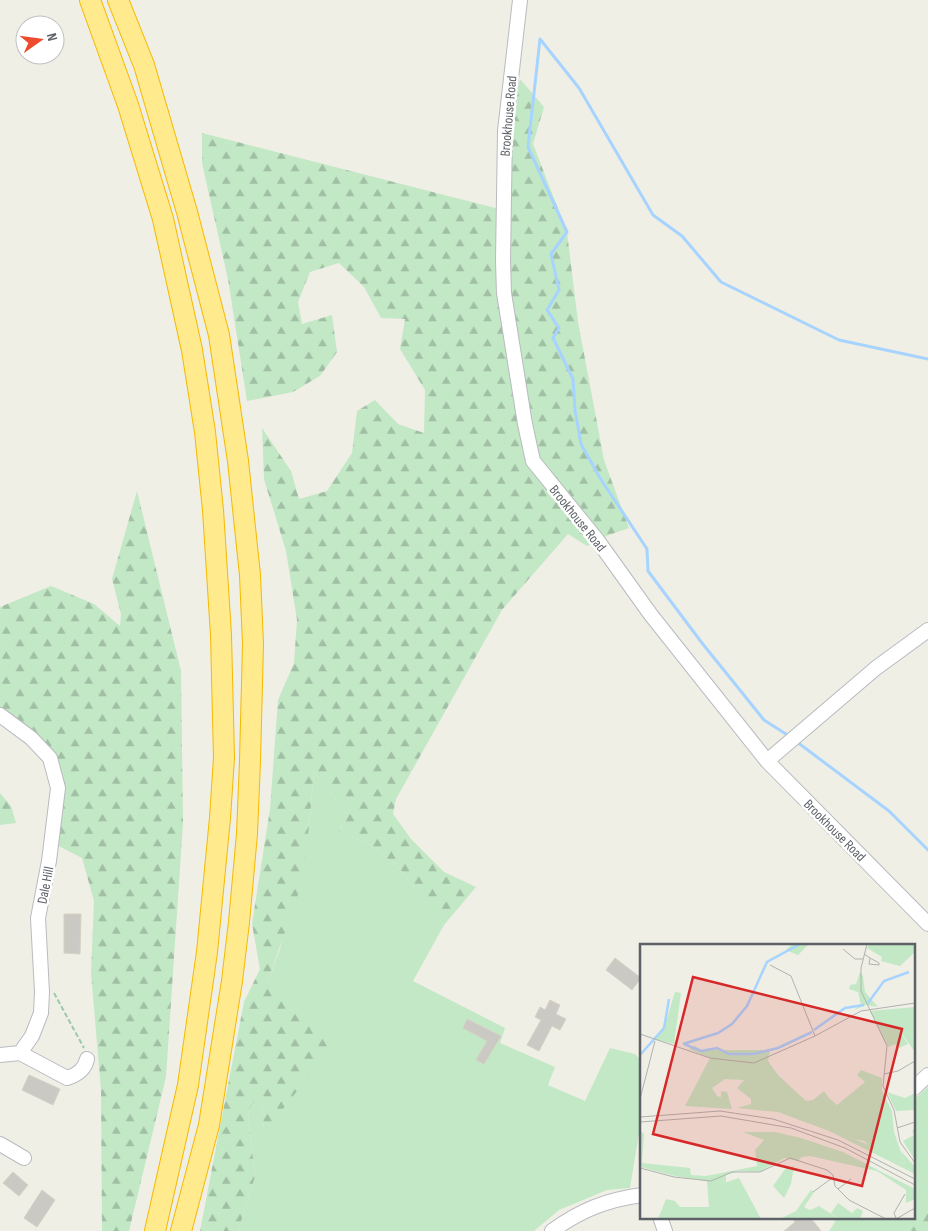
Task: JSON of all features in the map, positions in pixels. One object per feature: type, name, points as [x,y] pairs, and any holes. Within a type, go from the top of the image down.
[{"type":"highway","points":[[90,0],[128,105],[163,219],[192,350],[205,432],[212,500],[221,636],[224,758],[207,952],[188,1085],[155,1231]]},
{"type":"highway","points":[[118,0],[144,65],[219,335],[238,461],[250,575],[253,644],[250,761],[247,834],[239,922],[232,981],[209,1125],[181,1231]]},
{"type":"street","name":"Brookhouse Road","points":[[520,0],[505,131],[503,261],[506,302],[525,424],[533,461],[598,541],[651,615],[767,761],[928,924]]},
{"type":"street","points":[[767,761],[876,668],[928,630]]},
{"type":"street","name":"Dale Hill","points":[[0,716],[31,738],[50,758],[58,788],[49,861],[38,918],[42,988],[41,1013],[32,1036],[20,1053]]},
{"type":"street","points":[[1,1053],[20,1053],[67,1078],[72,1077],[83,1068],[87,1058]]},
{"type":"street","points":[[916,1086],[928,1076]]},
{"type":"street","points":[[0,1144],[24,1158]]},
{"type":"street","points":[[552,1231],[586,1209],[619,1198],[640,1195]]},
{"type":"street","points":[[660,1218],[665,1231]]},
{"type":"path","points":[[42,988],[52,988],[85,1050],[87,1058]]},
{"type":"green space","points":[[520,79],[544,107],[533,144],[567,232],[578,322],[604,460],[629,528],[587,546],[568,534],[502,610],[396,799],[393,814],[411,839],[444,872],[476,887],[444,925],[399,868],[370,845],[338,831],[348,816],[314,771],[301,886],[268,981],[338,1039],[264,1133],[262,1105],[253,1102],[248,1113],[255,1177],[238,1231],[200,1231],[244,1002],[260,969],[252,924],[270,809],[278,700],[294,663],[297,620],[286,551],[264,479],[262,428],[291,471],[299,499],[327,491],[352,453],[357,411],[375,400],[398,424],[424,433],[425,390],[400,349],[405,319],[381,318],[364,287],[339,263],[310,272],[298,302],[302,324],[332,315],[337,352],[320,376],[293,392],[247,401],[228,279],[202,163],[202,133],[503,210],[505,131]]},
{"type":"green space","points":[[137,491],[181,671],[183,823],[166,1077],[129,1231],[102,1231],[101,1090],[91,973],[94,901],[82,858],[51,842],[58,788],[50,758],[0,715],[0,607],[51,586],[94,604],[120,626],[121,614],[112,579]]},
{"type":"green space","points":[[314,771],[348,816],[338,831],[370,845],[399,868],[444,925],[413,981],[505,1028],[500,1043],[555,1067],[548,1085],[585,1101],[610,1048],[635,1054],[640,1059],[640,1127],[630,1188],[607,1190],[559,1210],[534,1231],[238,1231],[255,1177],[248,1113],[253,1101],[262,1105],[264,1132],[268,981],[280,949],[309,827]]},
{"type":"green space","points":[[0,793],[11,806],[16,823],[0,825]]},
{"type":"green space","points":[[928,1087],[928,1208],[906,1231],[829,1231],[835,1222],[833,1218],[916,1218],[916,1097]]},
{"type":"green space","points":[[928,1207],[928,1231],[906,1231]]},
{"type":"building","points":[[64,914],[81,914],[80,954],[64,953]]},
{"type":"building","points":[[615,958],[640,977],[640,979],[632,990],[606,970]]},
{"type":"building","points":[[550,1000],[560,1005],[556,1014],[566,1019],[560,1030],[552,1026],[539,1051],[527,1045],[541,1020],[535,1017],[540,1007],[545,1010]]},
{"type":"building","points":[[467,1019],[501,1036],[484,1064],[476,1060],[487,1041],[463,1028]]},
{"type":"building","points":[[29,1075],[60,1089],[53,1105],[22,1090]]},
{"type":"building","points":[[13,1172],[28,1185],[19,1196],[3,1183]]},
{"type":"building","points":[[42,1190],[55,1200],[37,1227],[24,1218]]},
{"type":"building","points":[[793,1218],[811,1218],[821,1231],[784,1231],[795,1222]]},
{"type":"waterway","points":[[540,39],[528,147],[567,232],[551,254],[559,290],[547,310],[559,328],[553,338],[573,379],[575,410],[581,444],[600,478],[647,549],[648,571],[702,643],[764,720],[789,736]]},
{"type":"waterway","points":[[540,39],[579,88],[653,215],[682,236],[721,282],[839,340],[928,359]]},
{"type":"waterway","points":[[797,742],[889,811],[928,850]]}]
